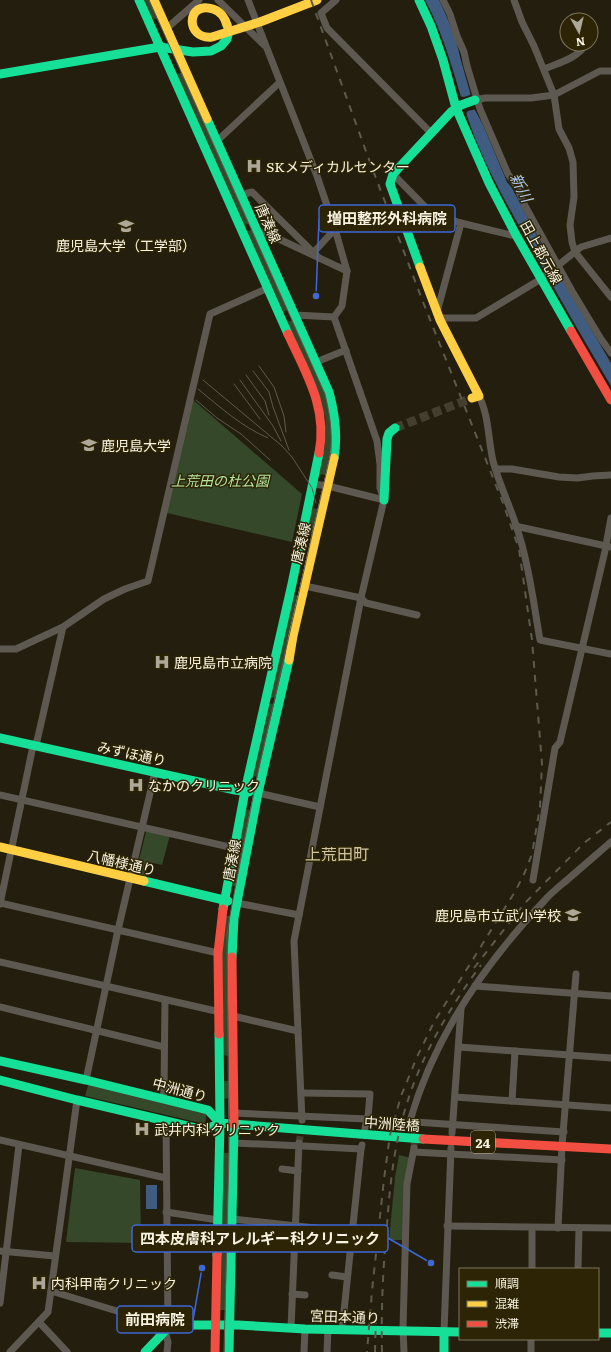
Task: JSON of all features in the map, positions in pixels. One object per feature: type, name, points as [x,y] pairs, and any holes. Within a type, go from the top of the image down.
[{"type":"street","name":"唐湊線","points":[[139,0],[316,396],[321,416],[321,444],[292,584],[262,709],[220,925],[218,954],[220,1012],[220,1124],[215,1352]]},
{"type":"street","name":"唐湊線","points":[[154,0],[329,392],[336,428],[336,443],[328,486],[258,793],[234,918],[232,945],[234,1143],[229,1352]]},
{"type":"street","points":[[167,28],[199,0]]},
{"type":"street","points":[[218,0],[266,47]]},
{"type":"street","points":[[248,0],[317,176],[335,228],[347,271],[342,306],[334,317]]},
{"type":"street","points":[[0,74],[160,47],[177,51],[211,51],[222,45],[226,40],[229,29],[229,24],[221,9],[215,6],[205,5],[195,10],[192,16],[193,26],[198,34],[202,37],[209,38],[215,36],[317,0]]},
{"type":"street","points":[[336,0],[321,13],[327,28],[431,134]]},
{"type":"street","name":"田上郡元線","points":[[419,0],[431,26],[459,107],[489,184],[516,235],[543,278],[611,400]]},
{"type":"street","points":[[443,0],[450,14],[464,52],[476,100],[508,174],[517,187],[524,204],[583,310],[611,353]]},
{"type":"street","points":[[514,0],[554,95],[559,129],[569,148],[573,162],[574,197],[570,225],[575,252],[611,297]]},
{"type":"street","points":[[544,69],[574,56],[579,52]]},
{"type":"street","points":[[611,71],[600,71],[554,95],[531,98],[485,98],[459,107],[451,112],[393,174],[390,184],[438,315],[475,397],[483,404],[496,469],[525,555],[540,640],[611,654]]},
{"type":"street","points":[[217,141],[279,82]]},
{"type":"street","points":[[393,174],[431,213],[461,223],[516,235]]},
{"type":"street","points":[[241,195],[252,192],[319,258]]},
{"type":"street","points":[[438,315],[461,223]]},
{"type":"street","points":[[313,253],[335,228]]},
{"type":"street","points":[[258,233],[266,233],[347,271]]},
{"type":"street","points":[[438,315],[476,318],[543,278],[581,247],[611,238]]},
{"type":"street","points":[[0,649],[16,649],[62,627],[104,599],[125,588],[148,581],[210,314],[268,288]]},
{"type":"street","points":[[295,315],[334,317]]},
{"type":"street","points":[[334,317],[377,441],[380,464],[380,488],[384,500]]},
{"type":"street","points":[[316,362],[346,350]]},
{"type":"street","points":[[302,1118],[294,941],[361,598],[384,500],[387,439],[389,433],[394,428]]},
{"type":"street","points":[[496,469],[516,469],[559,477],[577,478],[611,475]]},
{"type":"street","points":[[313,484],[328,486],[384,500]]},
{"type":"street","points":[[532,880],[556,748],[560,742],[605,551],[608,546],[611,518]]},
{"type":"street","points":[[515,526],[608,546]]},
{"type":"street","points":[[305,586],[361,598],[366,603],[417,615]]},
{"type":"street","points":[[62,627],[37,740],[33,746],[0,904],[218,954]]},
{"type":"street","name":"みずほ通り","points":[[0,738],[258,793]]},
{"type":"street","points":[[86,1080],[98,1030],[118,930],[155,772]]},
{"type":"street","points":[[258,793],[320,807]]},
{"type":"street","points":[[0,794],[234,848]]},
{"type":"street","points":[[564,1132],[410,1121],[424,1078],[438,1048],[455,1016],[474,986],[545,899],[611,842]]},
{"type":"street","name":"八幡様通り","points":[[0,847],[237,902]]},
{"type":"street","points":[[237,902],[299,915]]},
{"type":"street","points":[[0,962],[220,1012]]},
{"type":"street","points":[[558,1228],[562,1146],[576,974]]},
{"type":"street","points":[[474,986],[611,996]]},
{"type":"street","points":[[162,1099],[164,1092],[164,1000]]},
{"type":"street","points":[[0,1007],[164,1047]]},
{"type":"street","points":[[452,1133],[461,1008]]},
{"type":"street","points":[[233,1016],[298,1031]]},
{"type":"street","points":[[459,1047],[611,1058]]},
{"type":"street","points":[[512,1101],[516,1051]]},
{"type":"street","name":"中洲通り","points":[[0,1061],[86,1080],[208,1110],[220,1124]]},
{"type":"street","points":[[0,1080],[166,1122],[204,1130],[220,1124]]},
{"type":"street","points":[[302,1093],[370,1094],[368,1117],[365,1128]]},
{"type":"street","points":[[455,1097],[611,1108]]},
{"type":"street","points":[[10,1352],[48,1312],[77,1100]]},
{"type":"street","points":[[234,1113],[302,1118],[367,1119]]},
{"type":"street","points":[[166,1122],[167,1352]]},
{"type":"street","points":[[415,1122],[415,1131]]},
{"type":"street","name":"中洲陸橋","points":[[220,1124],[403,1138],[562,1146]]},
{"type":"street","points":[[0,1140],[166,1178]]},
{"type":"street","points":[[234,1143],[361,1147],[342,1330]]},
{"type":"street","points":[[290,1328],[299,1144]]},
{"type":"street","points":[[0,1303],[3,1252],[19,1145]]},
{"type":"street","name":"24","points":[[562,1146],[611,1149]]},
{"type":"street","points":[[404,1352],[403,1331],[407,1184],[414,1150],[451,1151],[562,1160]]},
{"type":"street","points":[[444,1352],[447,1226],[451,1151]]},
{"type":"street","points":[[282,1169],[298,1171]]},
{"type":"street","points":[[166,1212],[218,1220]]},
{"type":"street","points":[[232,1219],[352,1232]]},
{"type":"street","points":[[447,1226],[611,1228]]},
{"type":"street","points":[[532,1228],[532,1268]]},
{"type":"street","points":[[578,1268],[579,1228]]},
{"type":"street","points":[[3,1252],[55,1256]]},
{"type":"street","points":[[332,1275],[347,1277]]},
{"type":"street","points":[[51,1290],[167,1328]]},
{"type":"street","points":[[292,1294],[305,1295]]},
{"type":"street","points":[[39,1322],[67,1352]]},
{"type":"street","name":"宮田本通り","points":[[167,1328],[229,1324],[305,1329],[459,1332]]},
{"type":"street","points":[[145,1352],[167,1328]]},
{"type":"street","points":[[304,1352],[305,1329]]},
{"type":"street","points":[[327,1352],[328,1329]]},
{"type":"street","points":[[599,1333],[611,1333]]},
{"type":"street","points":[[531,1340],[531,1352]]},
{"type":"green space","points":[[143,0],[150,0],[158,18],[152,20]]},
{"type":"green space","points":[[182,72],[250,223],[244,226],[176,75]]},
{"type":"green space","points":[[253,229],[289,309],[283,312],[246,232]]},
{"type":"green space","points":[[293,320],[325,393],[331,415],[331,451],[326,475],[319,474],[325,445],[325,416],[287,322]]},
{"type":"green space","name":"上荒田の杜公園","points":[[192,399],[302,494],[292,542],[167,513]]},
{"type":"green space","points":[[311,508],[318,509],[313,534],[306,533]]},
{"type":"green space","points":[[292,594],[299,596],[276,698],[270,697]]},
{"type":"green space","points":[[268,703],[274,704],[258,777],[252,775]]},
{"type":"green space","points":[[245,809],[252,810],[237,887],[230,885]]},
{"type":"green space","points":[[148,830],[170,835],[162,865],[148,862],[145,876],[136,872],[146,832]]},
{"type":"green space","points":[[224,916],[231,916],[229,1056],[223,1055],[222,942]]},
{"type":"green space","points":[[223,1081],[230,1081],[230,1098],[223,1099]]},
{"type":"green space","points":[[89,1082],[207,1111],[205,1124],[85,1096]]},
{"type":"green space","points":[[224,1153],[231,1153],[226,1310],[219,1310]]},
{"type":"green space","points":[[399,1155],[411,1158],[404,1240],[389,1240],[395,1177]]},
{"type":"green space","points":[[75,1168],[140,1180],[141,1243],[66,1242]]},
{"type":"water","points":[[425,0],[439,0],[442,6],[457,44],[475,110],[483,125],[507,182],[512,188],[543,247],[611,363],[611,386],[505,201],[488,168],[471,127],[441,35]]},
{"type":"water","points":[[146,1185],[157,1185],[157,1209],[146,1209]]},
{"type":"pier","points":[[472,93],[477,109],[468,111],[465,115],[459,96],[464,97]]},
{"type":"tunnel","points":[[395,428],[472,398]]},
{"type":"tunnel","points":[[299,1143],[302,1125]]},
{"type":"tunnel","points":[[414,1148],[415,1131]]},
{"type":"tram line","points":[[149,0],[325,394],[331,429],[331,452],[258,772],[227,934],[229,1153],[224,1352]]},
{"type":"tram line","points":[[259,366],[274,387],[284,416],[286,432]]},
{"type":"tram line","points":[[253,371],[269,392],[289,450]]},
{"type":"tram line","points":[[246,375],[265,401],[269,415]]},
{"type":"tram line","points":[[203,380],[282,446],[292,457],[312,488],[316,503]]},
{"type":"tram line","points":[[240,380],[273,426],[281,441]]},
{"type":"tram line","points":[[234,384],[260,419]]},
{"type":"tram line","points":[[198,389],[240,422],[268,438]]},
{"type":"tram line","points":[[196,400],[217,418],[241,434],[270,460]]},
{"type":"railway","points":[[311,0],[371,165],[423,302],[503,503],[519,549],[532,640],[542,764],[540,807],[532,854],[525,872],[516,890],[434,1022],[417,1057],[401,1096],[390,1135],[384,1179],[367,1352]]},
{"type":"railway","points":[[474,968],[524,904],[584,843],[611,822]]},
{"type":"railway","points":[[382,1352],[383,1273],[390,1193],[400,1128],[409,1097],[422,1062],[449,1012],[481,965]]},
{"type":"railway","points":[[375,1352],[376,1312]]},
{"type":"traffic: fast","points":[[139,0],[288,334]]},
{"type":"traffic: fast","points":[[419,0],[431,26],[443,60],[456,108],[489,183],[516,235],[571,331]]},
{"type":"traffic: fast","points":[[0,74],[160,47],[193,52],[211,51],[221,46],[227,39],[229,31],[227,25]]},
{"type":"traffic: fast","points":[[420,267],[390,184],[393,174],[451,112],[461,105],[475,100]]},
{"type":"traffic: fast","points":[[207,119],[329,392],[335,425],[336,441],[334,458]]},
{"type":"traffic: fast","points":[[384,500],[387,439],[389,433],[395,428]]},
{"type":"traffic: fast","points":[[223,909],[245,791],[292,584],[319,453]]},
{"type":"traffic: fast","points":[[232,957],[234,918],[258,793],[289,660]]},
{"type":"traffic: fast","points":[[0,738],[249,792]]},
{"type":"traffic: fast","points":[[144,881],[228,901]]},
{"type":"traffic: fast","points":[[219,1034],[220,1123]]},
{"type":"traffic: fast","points":[[0,1061],[86,1080],[208,1110],[220,1123]]},
{"type":"traffic: fast","points":[[0,1080],[204,1130],[220,1123]]},
{"type":"traffic: fast","points":[[217,1255],[220,1123],[423,1139]]},
{"type":"traffic: fast","points":[[229,1352],[234,1125]]},
{"type":"traffic: fast","points":[[145,1352],[165,1331],[168,1325],[238,1325],[305,1329],[459,1332]]},
{"type":"traffic: fast","points":[[444,1332],[444,1352]]},
{"type":"traffic: fast","points":[[599,1333],[611,1333]]},
{"type":"traffic: slow","points":[[154,0],[207,119]]},
{"type":"traffic: slow","points":[[227,25],[224,17],[218,11],[213,9],[204,8],[198,10],[192,21],[193,27],[197,33],[203,36],[212,37],[260,22],[317,0]]},
{"type":"traffic: slow","points":[[420,267],[440,320],[479,396],[472,398]]},
{"type":"traffic: slow","points":[[289,660],[293,636],[334,458]]},
{"type":"traffic: slow","points":[[0,847],[144,881]]},
{"type":"traffic: jam","points":[[571,331],[611,400]]},
{"type":"traffic: jam","points":[[288,334],[314,391],[318,406],[321,437],[319,453]]},
{"type":"traffic: jam","points":[[219,1034],[218,953],[223,909]]},
{"type":"traffic: jam","points":[[232,957],[234,1125]]},
{"type":"traffic: jam","points":[[423,1139],[611,1149]]},
{"type":"traffic: jam","points":[[215,1352],[217,1255]]},
{"type":"place","name":"SKメディカルセンター","points":[[254,166]]},
{"type":"place","name":"鹿児島大学（工学部）","points":[[126,226]]},
{"type":"place","name":"増田整形外科病院","points":[[316,296]]},
{"type":"place","name":"鹿児島大学","points":[[89,445]]},
{"type":"place","name":"鹿児島市立病院","points":[[162,662]]},
{"type":"place","name":"なかのクリニック","points":[[136,785]]},
{"type":"place","name":"鹿児島市立武小学校","points":[[573,915]]},
{"type":"place","name":"武井内科クリニック","points":[[142,1129]]},
{"type":"place","name":"四本皮膚科アレルギー科クリニック","points":[[431,1263]]},
{"type":"place","name":"前田病院","points":[[202,1268]]},
{"type":"place","name":"内科甲南クリニック","points":[[39,1283]]},
{"type":"district","name":"上荒田町","points":[[337,853]]},
{"type":"water label","name":"新川","points":[[522,187]]}]
